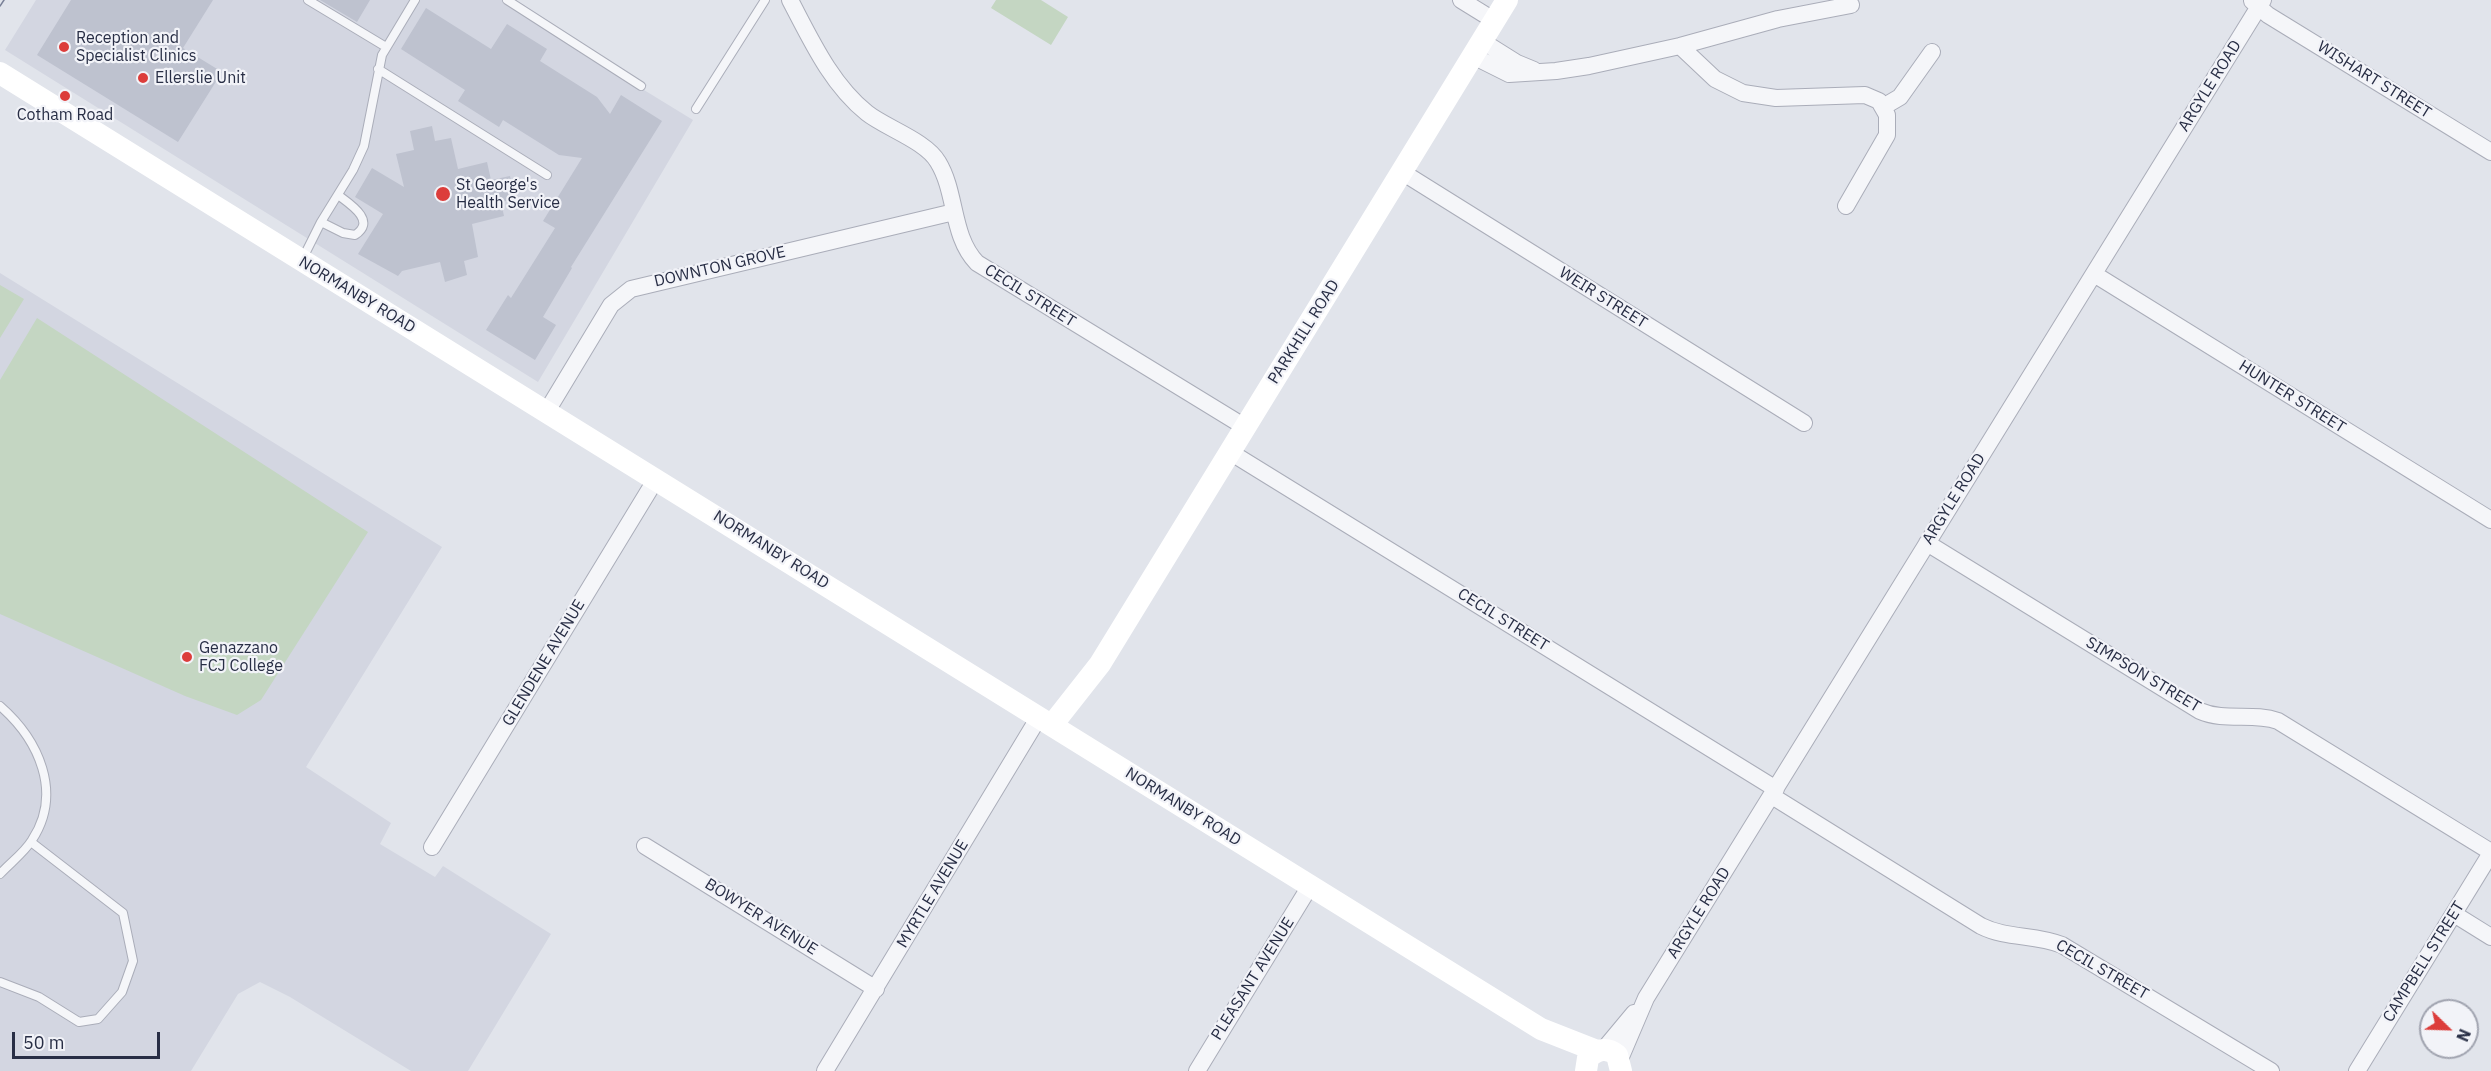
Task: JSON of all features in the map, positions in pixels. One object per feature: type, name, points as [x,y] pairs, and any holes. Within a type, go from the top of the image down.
[{"type":"street","name":"CECIL STREET","points":[[790,0],[825,65],[851,98],[867,113],[926,149],[938,160],[970,255],[983,267],[1245,427]]},
{"type":"street","points":[[1461,0],[1495,21]]},
{"type":"street","name":"PARKHILL ROAD","points":[[1053,726],[1100,664],[1507,0]]},
{"type":"street","name":"WISHART STREET","points":[[2258,2],[2268,15],[2491,152]]},
{"type":"street","name":"ARGYLE ROAD","points":[[1608,1063],[2094,274],[2258,2]]},
{"type":"street","points":[[1478,48],[1538,71],[1556,71],[1680,46],[1778,19],[1851,5]]},
{"type":"street","points":[[1680,46],[1715,79],[1743,93],[1776,98],[1865,95],[1873,98],[1883,107],[1887,115],[1887,135],[1846,206]]},
{"type":"street","points":[[1883,107],[1904,92],[1932,52]]},
{"type":"street","name":"NORMANBY ROAD","points":[[0,73],[1541,1029],[1608,1063]]},
{"type":"street","name":"WEIR STREET","points":[[1402,172],[1804,423]]},
{"type":"street","name":"DOWNTON GROVE","points":[[547,411],[611,305],[631,289],[954,212]]},
{"type":"street","name":"HUNTER STREET","points":[[2094,274],[2491,520]]},
{"type":"street","name":"CECIL STREET","points":[[1230,452],[1774,792],[1981,926],[2002,934],[2041,938],[2062,945],[2271,1071]]},
{"type":"street","name":"GLENDENE AVENUE","points":[[432,847],[656,479]]},
{"type":"street","name":"SIMPSON STREET","points":[[1927,543],[2200,711],[2214,716],[2267,718],[2278,721],[2491,852]]},
{"type":"street","name":"MYRTLE AVENUE","points":[[825,1071],[876,988],[1053,726]]},
{"type":"street","name":"BOWYER AVENUE","points":[[645,846],[876,988]]},
{"type":"street","name":"CAMPBELL STREET","points":[[2357,1071],[2491,852]]},
{"type":"street","name":"PLEASANT AVENUE","points":[[1197,1071],[1310,886]]},
{"type":"street","points":[[2454,914],[2491,937]]},
{"type":"lane","points":[[308,0],[386,47]]},
{"type":"lane","points":[[302,262],[321,222],[353,170],[364,146],[378,69],[386,47],[415,0]]},
{"type":"lane","points":[[507,0],[641,86]]},
{"type":"lane","points":[[696,109],[765,0]]},
{"type":"lane","points":[[378,69],[548,175]]},
{"type":"lane","points":[[321,222],[355,236],[362,228],[364,221],[362,214],[338,195]]},
{"type":"lane","points":[[0,706],[18,725],[35,750],[48,787],[47,802],[31,842],[0,874]]},
{"type":"lane","points":[[0,982],[39,997],[80,1022],[98,1019],[122,992],[133,961],[123,913],[31,842]]},
{"type":"shaded area","name":"St George's Health Service","points":[[36,0],[516,0],[647,85],[644,90],[693,120],[538,382],[5,50]]},
{"type":"shaded area","name":"Genazzano FCJ College","points":[[0,273],[442,547],[306,767],[391,823],[380,844],[435,877],[443,866],[551,934],[468,1071],[411,1071],[290,997],[260,982],[238,994],[191,1071],[0,1071]]},
{"type":"green space","points":[[996,0],[1041,0],[1068,17],[1051,45],[991,8]]},
{"type":"green space","points":[[0,285],[24,299],[0,338]]},
{"type":"green space","points":[[37,318],[368,532],[261,700],[237,715],[185,696],[0,614],[0,380]]},
{"type":"building","points":[[71,0],[213,0],[183,48],[222,72],[178,142],[37,55]]},
{"type":"building","points":[[320,0],[370,0],[357,22]]},
{"type":"building","points":[[426,8],[491,49],[507,24],[547,49],[540,61],[597,97],[610,114],[621,95],[662,121],[571,267],[543,317],[556,325],[535,360],[486,330],[508,295],[511,298],[555,228],[543,221],[582,158],[559,155],[503,120],[499,127],[458,101],[465,90],[401,49]]},
{"type":"building","points":[[432,126],[435,141],[451,138],[458,169],[487,162],[491,180],[510,176],[515,199],[501,202],[504,216],[472,224],[478,257],[464,261],[467,275],[445,282],[440,262],[402,271],[398,276],[358,254],[383,214],[355,197],[372,168],[404,187],[396,154],[414,150],[410,131]]},
{"type":"tram line","points":[[0,6],[4,0]]},
{"type":"place","name":"Reception and Specialist Clinics","points":[[64,47]]},
{"type":"place","name":"Ellerslie Unit","points":[[143,78]]},
{"type":"place","name":"Cotham Road","points":[[65,96]]},
{"type":"place","name":"St George's Health Service","points":[[443,194]]},
{"type":"place","name":"Genazzano FCJ College","points":[[187,657]]}]
